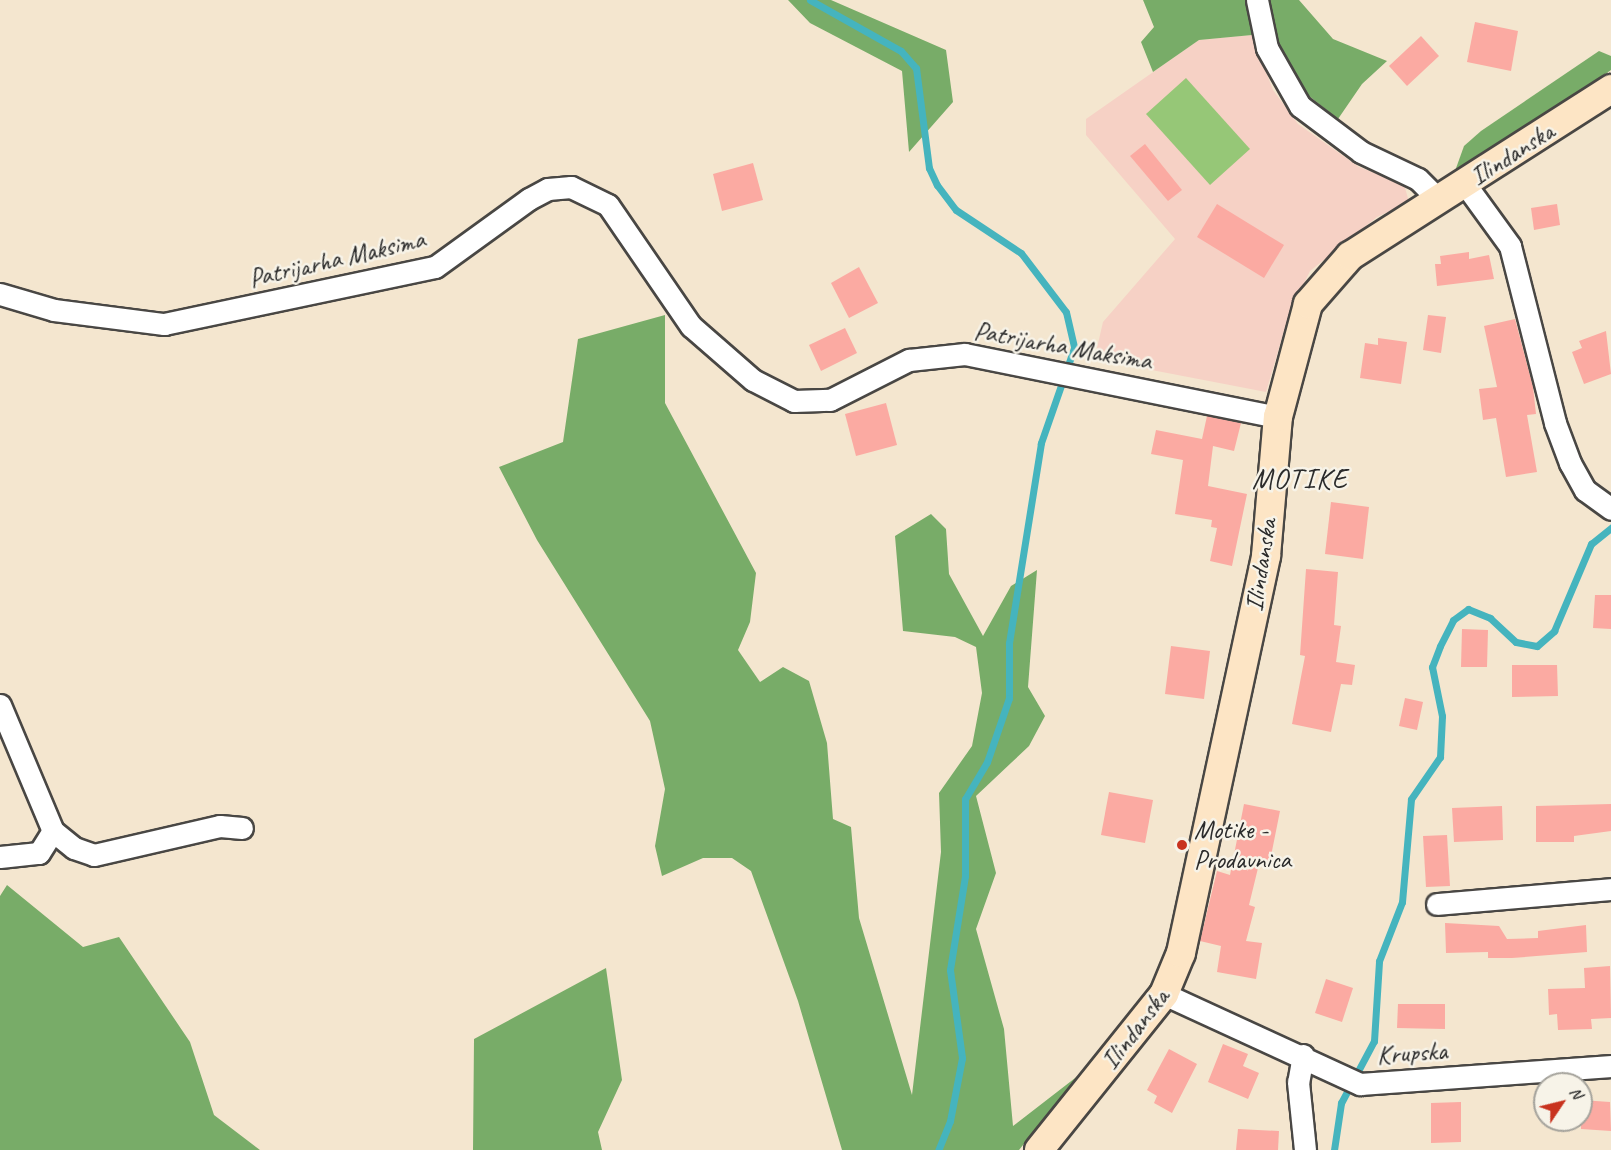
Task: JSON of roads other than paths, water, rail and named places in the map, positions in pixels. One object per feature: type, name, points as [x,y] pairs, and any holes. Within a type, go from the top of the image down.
[{"type":"street","points":[[1257,0],[1267,48],[1300,106],[1361,152],[1418,179],[1438,200]]},
{"type":"street","name":"Ilindanska","points":[[1039,1150],[1164,994],[1192,905],[1266,556],[1278,417],[1308,304],[1319,286],[1350,256],[1466,184],[1611,89]]},
{"type":"street","points":[[1466,184],[1510,246],[1554,423],[1570,463],[1585,490],[1611,509]]},
{"type":"street","name":"Patrijarha Maksima","points":[[0,294],[54,310],[164,324],[435,267],[529,199],[548,189],[571,187],[608,205],[691,326],[753,380],[794,401],[830,400],[909,360],[965,354],[1080,374],[1278,417]]},
{"type":"street","points":[[0,705],[53,831],[74,848],[94,855],[220,826],[243,828]]},
{"type":"street","points":[[0,857],[39,853],[53,831]]},
{"type":"street","points":[[1437,904],[1611,889]]},
{"type":"street","name":"Krupska","points":[[1164,994],[1302,1055],[1360,1084],[1611,1066]]},
{"type":"street","points":[[1302,1055],[1298,1082],[1305,1150]]},
{"type":"waterway","points":[[810,0],[901,51],[916,68],[929,168],[937,185],[956,210],[1021,253],[1066,312],[1074,348],[1041,443],[1009,643],[1009,698],[987,762],[965,799],[965,876],[950,970],[962,1058],[950,1121],[938,1150]]},
{"type":"waterway","points":[[1334,1150],[1341,1103],[1374,1041],[1379,961],[1402,902],[1411,799],[1440,757],[1442,716],[1432,667],[1440,646],[1453,620],[1468,609],[1490,618],[1516,642],[1537,646],[1554,631],[1591,544],[1611,528]]},
{"type":"place","name":"Motike - Prodavnica","points":[[1182,845]]},
{"type":"district","name":"MOTIKE","points":[[1300,479]]}]
